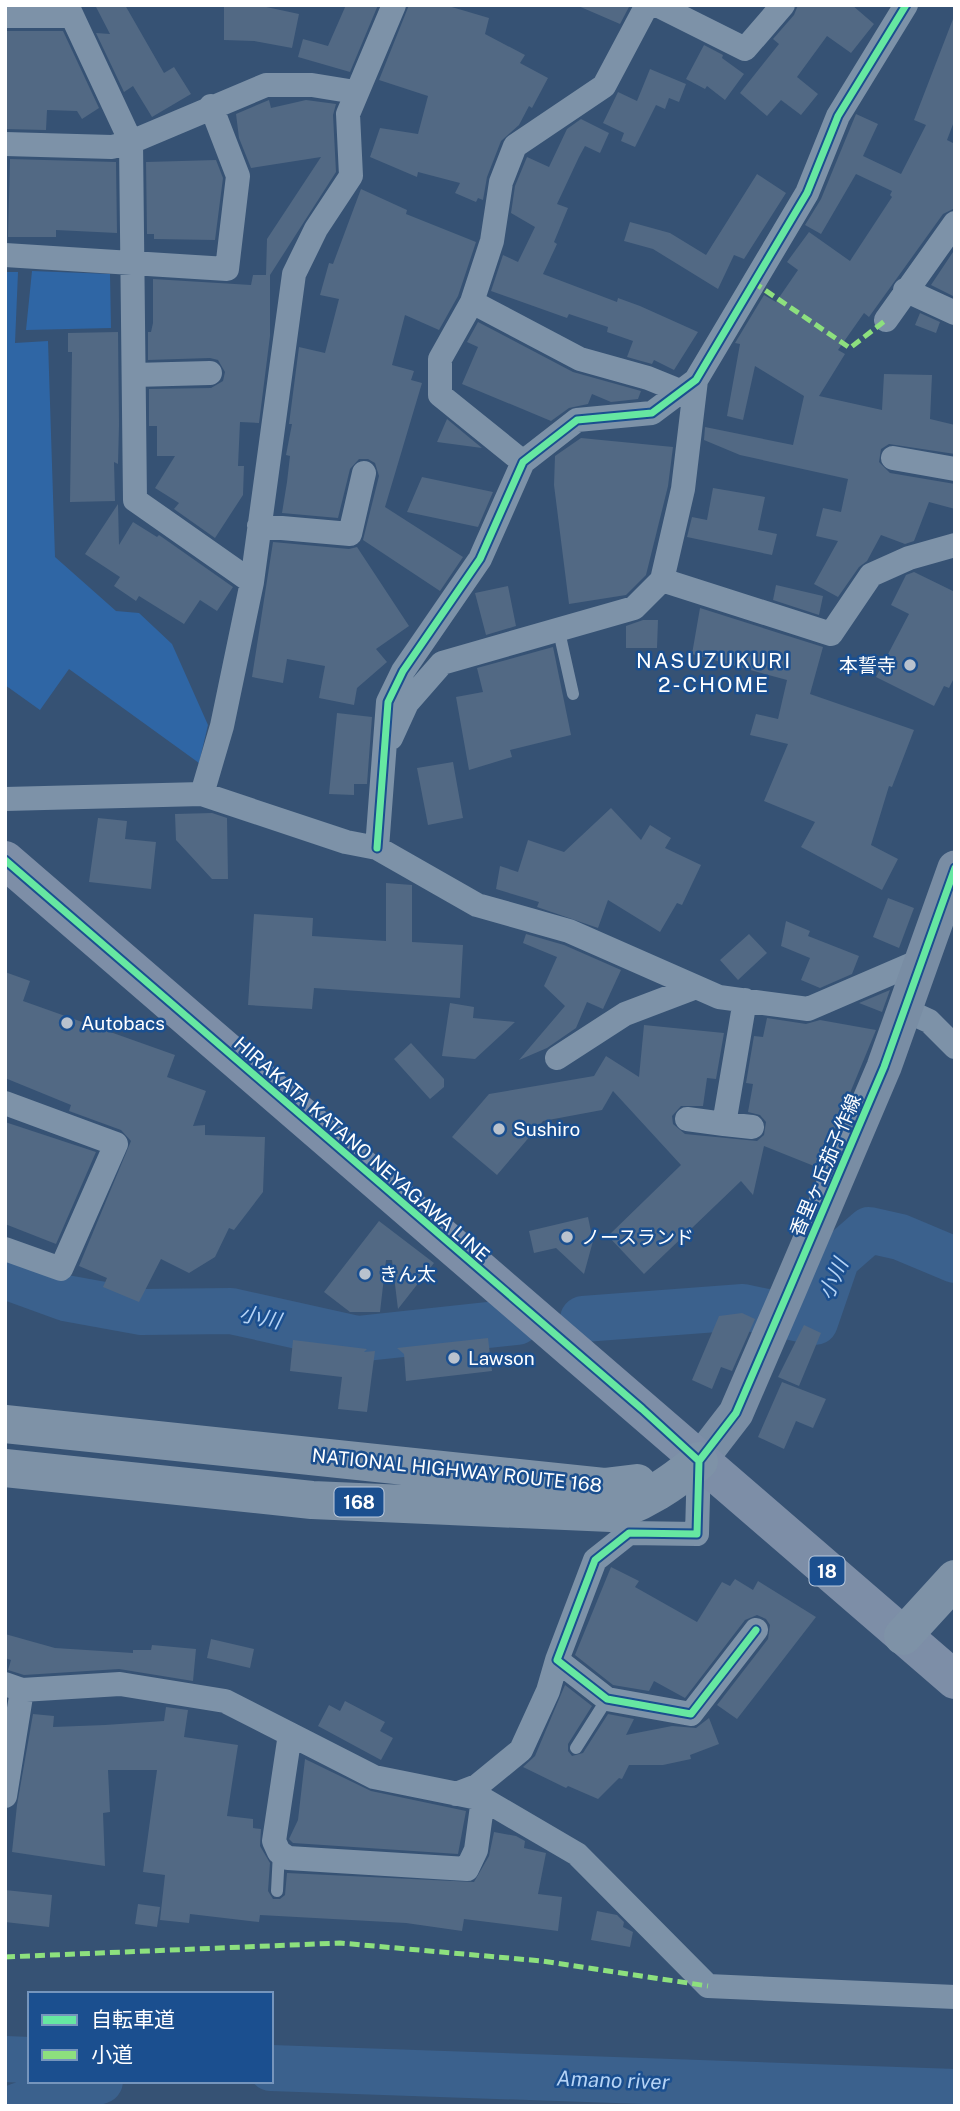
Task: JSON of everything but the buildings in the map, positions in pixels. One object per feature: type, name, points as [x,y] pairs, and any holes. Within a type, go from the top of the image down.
[{"type":"highway","name":"NATIONAL HIGHWAY ROUTE 168","points":[[5,1424],[604,1487],[661,1478],[699,1461]]},
{"type":"highway","name":"NATIONAL HIGHWAY ROUTE 168","points":[[5,1468],[312,1500],[611,1513],[640,1503],[666,1488],[699,1461]]},
{"type":"highway","points":[[903,1636],[955,1579]]},
{"type":"highway","points":[[903,1636],[955,1598]]},
{"type":"main road","name":"HIRAKATA KATANO NEYAGAWA LINE","points":[[5,860],[955,1680]]},
{"type":"street","points":[[202,794],[222,726],[251,582],[294,274],[316,229],[351,176],[348,114],[355,92],[394,5]]},
{"type":"street","points":[[523,461],[440,395],[440,359],[472,302],[492,241],[501,182],[515,146],[604,86],[647,5]]},
{"type":"street","points":[[657,5],[745,49],[783,5]]},
{"type":"street","points":[[377,848],[388,702],[398,681],[480,559],[523,461],[577,420],[652,413],[688,385],[807,193],[838,116],[906,5]]},
{"type":"street","points":[[5,16],[69,11],[131,142],[135,500],[251,582]]},
{"type":"street","points":[[5,144],[112,147],[131,142],[266,85],[312,85],[355,92]]},
{"type":"street","points":[[5,254],[227,269],[238,176],[211,106]]},
{"type":"street","points":[[886,320],[955,223]]},
{"type":"street","points":[[905,290],[955,313]]},
{"type":"street","points":[[472,302],[580,359],[648,378],[688,385]]},
{"type":"street","points":[[134,375],[210,373]]},
{"type":"street","points":[[386,749],[407,703],[442,663],[558,627],[634,608],[662,580],[683,489],[688,385]]},
{"type":"street","points":[[892,458],[955,469]]},
{"type":"street","points":[[260,526],[350,534],[364,473]]},
{"type":"street","points":[[662,580],[831,634],[871,575],[909,558],[955,545]]},
{"type":"street","points":[[5,799],[202,794],[346,842],[377,848],[477,905],[569,930],[719,997],[808,1009],[924,959]]},
{"type":"street","name":"香里ヶ丘茄子作線","points":[[699,1461],[736,1413],[905,1010],[955,868]]},
{"type":"street","points":[[557,1058],[625,1014],[696,987]]},
{"type":"street","points":[[724,1124],[745,1000]]},
{"type":"street","points":[[905,1010],[929,1021],[955,1047]]},
{"type":"street","points":[[5,1103],[116,1144],[61,1269],[5,1248]]},
{"type":"street","points":[[687,1119],[752,1127]]},
{"type":"street","points":[[595,1560],[629,1533],[697,1534],[699,1461]]},
{"type":"street","points":[[456,1794],[477,1786],[521,1750],[548,1690],[611,1513]]},
{"type":"street","points":[[557,1660],[607,1699],[691,1714],[756,1630]]},
{"type":"street","points":[[5,1796],[13,1687],[120,1684],[225,1701],[374,1777],[483,1799],[576,1854],[708,1986],[955,1997]]},
{"type":"street","points":[[290,1734],[274,1841],[279,1852],[288,1858],[467,1869],[476,1850],[483,1799]]},
{"type":"lane","points":[[558,627],[573,694]]},
{"type":"lane","points":[[576,1748],[607,1699]]},
{"type":"lane","points":[[277,1891],[279,1852]]},
{"type":"shaded area","points":[[32,271],[110,274],[111,328],[26,330]]},
{"type":"shaded area","points":[[5,272],[18,272],[15,343],[48,341],[55,557],[116,611],[139,613],[172,644],[208,725],[199,763],[69,669],[40,710],[5,685]]},
{"type":"waterway","name":"小川","points":[[583,1319],[743,1307],[815,1322],[837,1258],[869,1230],[900,1237],[955,1260]]},
{"type":"waterway","name":"小川","points":[[5,1276],[65,1298],[142,1312],[231,1311],[357,1339],[517,1322]]},
{"type":"waterway","name":"Amano river","points":[[5,2059],[28,2060]]},
{"type":"waterway","name":"Amano river","points":[[273,2068],[955,2092]]},
{"type":"waterway","points":[[18,2106],[93,2083]]},
{"type":"marked path","points":[[753,282],[850,348],[886,320]]},
{"type":"marked path","points":[[5,1957],[340,1943],[542,1961],[708,1986]]},
{"type":"cycle path","points":[[377,848],[388,702],[403,671],[480,559],[523,462],[577,420],[652,413],[696,380],[807,193],[838,116],[906,5]]},
{"type":"cycle path","points":[[5,860],[699,1461]]},
{"type":"cycle path","points":[[699,1461],[736,1413],[884,1067],[955,868]]},
{"type":"cycle path","points":[[699,1461],[697,1534],[629,1533],[595,1560],[557,1660],[607,1699],[691,1714],[756,1630]]},
{"type":"place","name":"本誓寺","points":[[910,665]]},
{"type":"place","name":"Autobacs","points":[[67,1023]]},
{"type":"place","name":"Sushiro","points":[[499,1129]]},
{"type":"place","name":"ノースランド","points":[[567,1237]]},
{"type":"place","name":"きん太","points":[[365,1274]]},
{"type":"place","name":"Lawson","points":[[454,1358]]},
{"type":"district","name":"NASUZUKURI 2-CHOME","points":[[714,672]]}]
